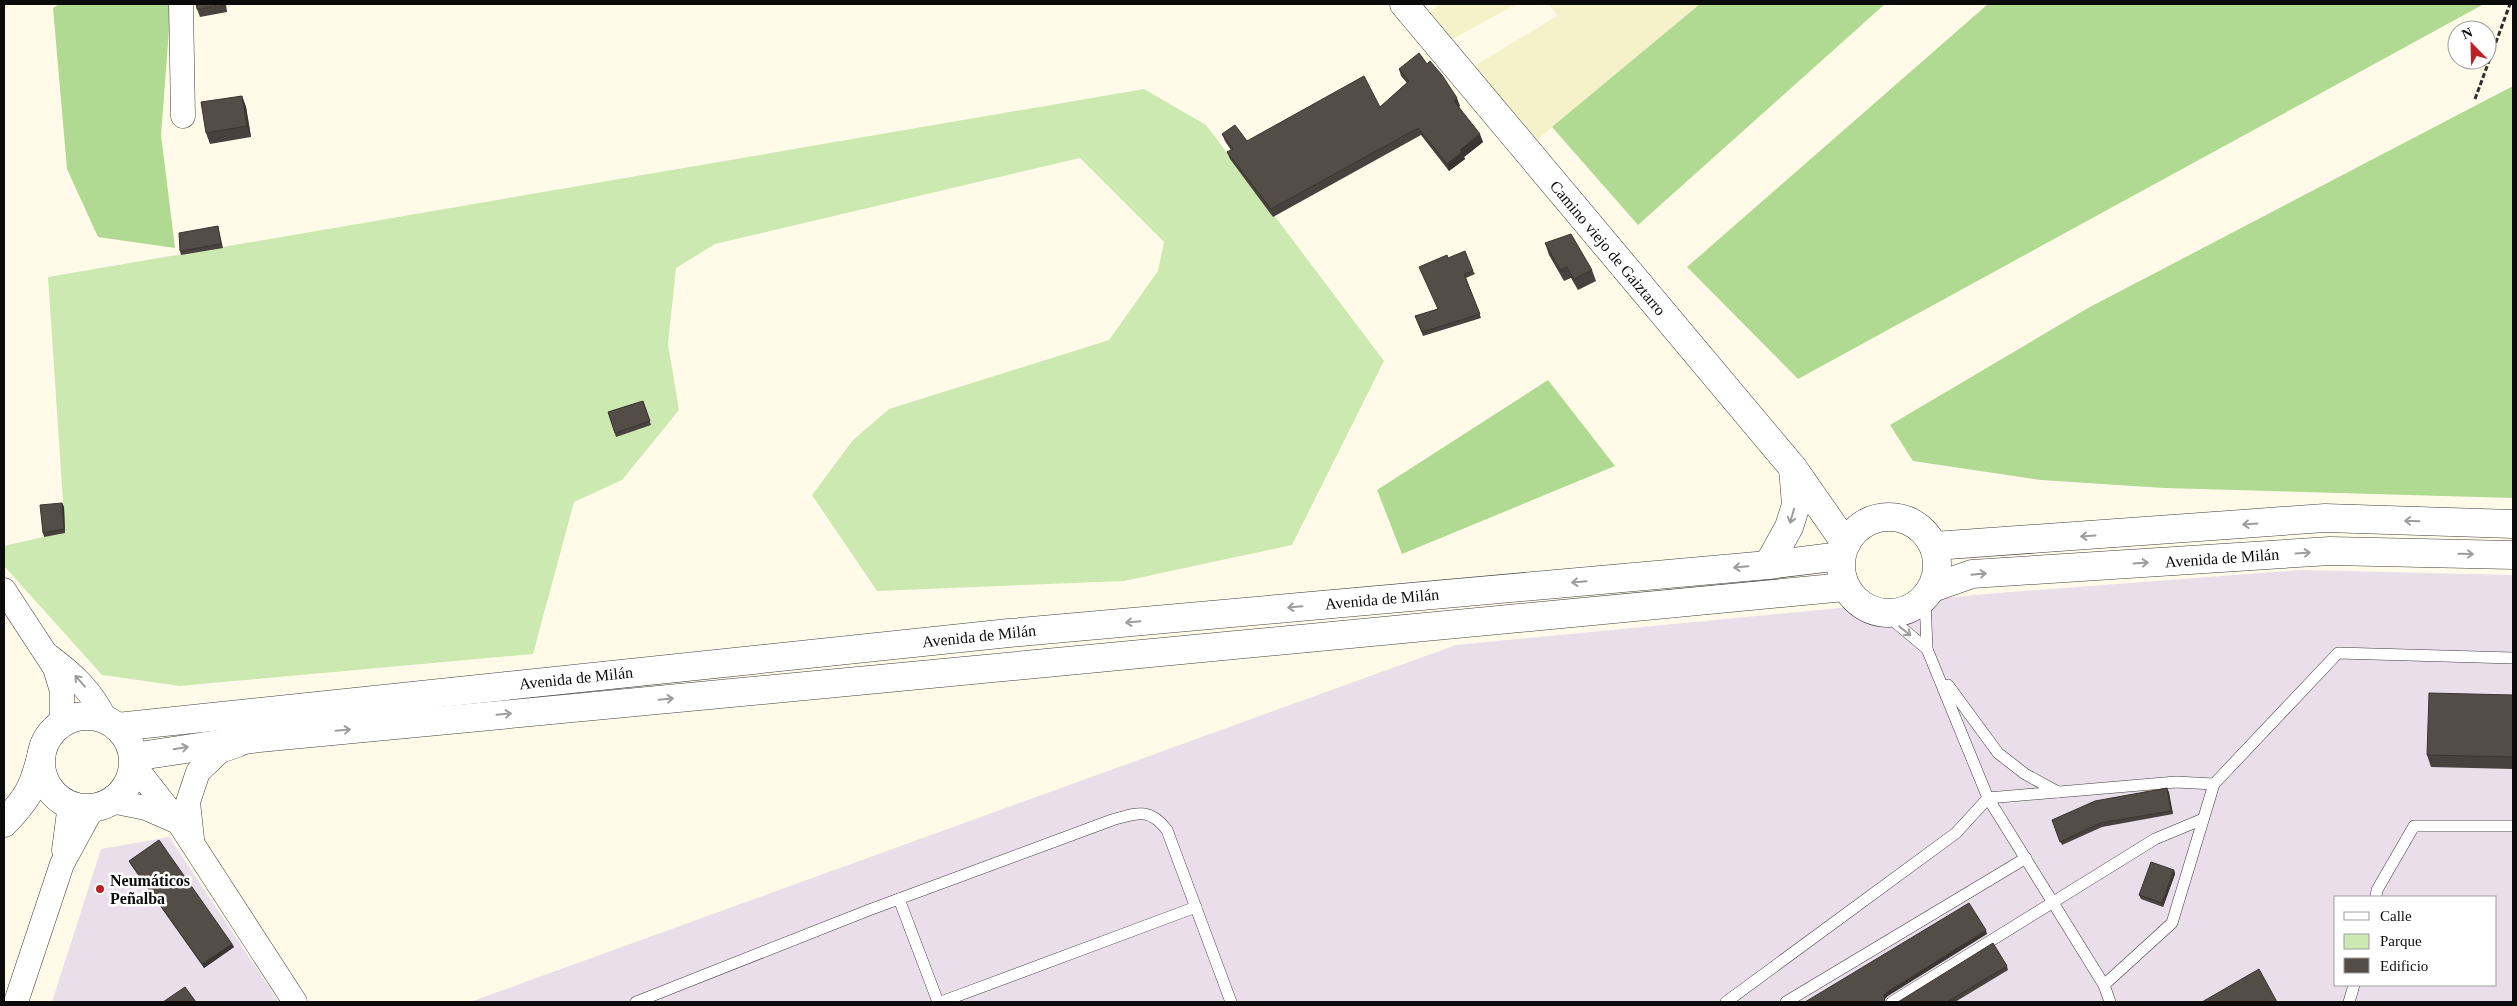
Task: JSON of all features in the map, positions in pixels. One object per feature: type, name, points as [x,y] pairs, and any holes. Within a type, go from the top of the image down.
[{"type":"street","points":[[181,4],[184,116]]},
{"type":"street","name":"Camino viejo de Gaiztarro","points":[[1404,4],[1793,468],[1812,492],[1843,550]]},
{"type":"street","points":[[1768,565],[1789,527],[1796,504],[1793,468]]},
{"type":"street","name":"Camino viejo de Gaiztarro","points":[[1812,492],[1866,523]]},
{"type":"street","points":[[1895,517],[1905,520],[1914,524],[1926,534],[1934,546],[1938,571],[1929,593],[1908,610],[1884,613],[1855,600],[1845,587],[1841,572],[1843,550],[1854,532],[1866,523],[1879,518],[1895,517]]},
{"type":"street","name":"Avenida de Milán","points":[[1934,546],[2325,518],[2513,524]]},
{"type":"street","name":"Avenida de Milán","points":[[111,723],[1009,633],[1768,565],[1843,550]]},
{"type":"street","name":"Avenida de Milán","points":[[1929,593],[1972,574],[2320,552],[2513,555]]},
{"type":"street","name":"Avenida de Milán","points":[[133,760],[259,738],[1845,587]]},
{"type":"street","points":[[4,590],[55,668],[62,691],[62,723]]},
{"type":"street","points":[[4,828],[18,819],[122,792],[131,776],[133,760],[129,742],[111,723],[96,700],[74,674],[45,653]]},
{"type":"street","points":[[4,823],[23,803],[34,784],[48,737],[62,723],[82,716],[111,723]]},
{"type":"street","points":[[193,843],[188,802],[198,772],[220,751],[259,738]]},
{"type":"street","points":[[41,757],[45,780],[84,803],[146,808],[179,823]]},
{"type":"street","points":[[133,760],[193,843],[295,1002]]},
{"type":"street","points":[[16,1002],[84,803]]},
{"type":"lane","points":[[1929,593],[1927,649],[1988,798],[2104,984],[2110,1002]]},
{"type":"lane","points":[[1884,613],[1927,649]]},
{"type":"lane","points":[[2104,984],[2172,923],[2214,784],[2338,653],[2513,658]]},
{"type":"lane","points":[[1933,663],[1957,699],[1998,753],[2025,774],[2059,792]]},
{"type":"lane","points":[[1726,1002],[1956,833],[1988,798],[2176,782],[2214,784]]},
{"type":"lane","points":[[636,1002],[899,899],[1112,820],[1142,812],[1158,818],[1167,830],[1231,1002]]},
{"type":"lane","points":[[1892,1002],[2052,901],[2155,840],[2203,819]]},
{"type":"lane","points":[[2377,896],[2414,826],[2513,826]]},
{"type":"lane","points":[[1786,1002],[2026,858]]},
{"type":"lane","points":[[899,899],[940,1002],[1196,907]]},
{"type":"lane","points":[[2349,1002],[2354,986]]},
{"type":"path","points":[[2476,99],[2510,4]]},
{"type":"shaded area","points":[[1440,4],[1517,4],[1452,39],[1430,12]]},
{"type":"shaded area","points":[[1549,4],[1700,4],[1537,140],[1474,66],[1557,16]]},
{"type":"shaded area","points":[[2301,570],[2513,575],[2513,1002],[470,1002],[1456,645],[1986,594]]},
{"type":"shaded area","points":[[169,837],[279,1002],[52,1002],[101,849]]},
{"type":"green space","points":[[59,4],[171,4],[161,135],[175,248],[98,237],[67,169],[53,8]]},
{"type":"green space","points":[[1700,4],[1885,4],[1638,225],[1552,127]]},
{"type":"green space","points":[[1988,4],[2484,4],[2455,20],[2447,20],[2447,24],[1798,379],[1687,267]]},
{"type":"green space","points":[[2513,86],[2513,498],[2164,488],[2041,480],[1913,461],[1890,425],[2088,308]]},
{"type":"green space","points":[[1144,89],[1206,125],[1384,361],[1292,545],[1124,581],[877,591],[812,495],[853,440],[889,409],[1109,340],[1158,271],[1164,242],[1080,158],[715,244],[676,268],[668,344],[679,410],[622,480],[574,502],[533,654],[180,686],[102,675],[4,566],[4,546],[65,532],[48,277]]},
{"type":"green space","points":[[1548,380],[1615,466],[1402,554],[1377,490]]},
{"type":"building","points":[[196,4],[224,4],[197,9]]},
{"type":"building","points":[[1419,53],[1427,64],[1430,61],[1442,75],[1457,98],[1454,101],[1480,134],[1460,150],[1462,152],[1447,164],[1418,128],[1271,209],[1227,152],[1233,149],[1222,134],[1235,125],[1247,141],[1364,76],[1380,107],[1409,81],[1399,69]]},
{"type":"building","points":[[242,96],[247,126],[206,133],[201,102]]},
{"type":"building","points":[[218,226],[221,244],[180,251],[179,233]]},
{"type":"building","points":[[1571,234],[1592,270],[1574,279],[1567,267],[1560,270],[1545,243]]},
{"type":"building","points":[[1465,251],[1473,271],[1464,274],[1480,314],[1422,332],[1415,316],[1438,309],[1419,267],[1447,255],[1448,258]]},
{"type":"building","points":[[643,401],[650,421],[615,433],[608,412]]},
{"type":"building","points":[[62,503],[64,529],[43,533],[40,505]]},
{"type":"building","points":[[2429,693],[2513,695],[2513,757],[2427,755]]},
{"type":"building","points":[[2167,788],[2171,811],[2100,823],[2060,842],[2052,820],[2095,801]]},
{"type":"building","points":[[159,840],[232,944],[202,964],[129,861]]},
{"type":"building","points":[[2151,862],[2174,870],[2162,903],[2139,895]]},
{"type":"building","points":[[1969,903],[1986,930],[1887,992],[1884,995],[1885,1002],[1805,1002]]},
{"type":"building","points":[[1993,943],[2007,966],[1947,1002],[1898,1002]]},
{"type":"building","points":[[2259,969],[2277,1002],[2202,1002]]},
{"type":"building","points":[[185,987],[196,1002],[163,1002]]},
{"type":"place","name":"Neumáticos Peñalba","points":[[100,889]]}]
